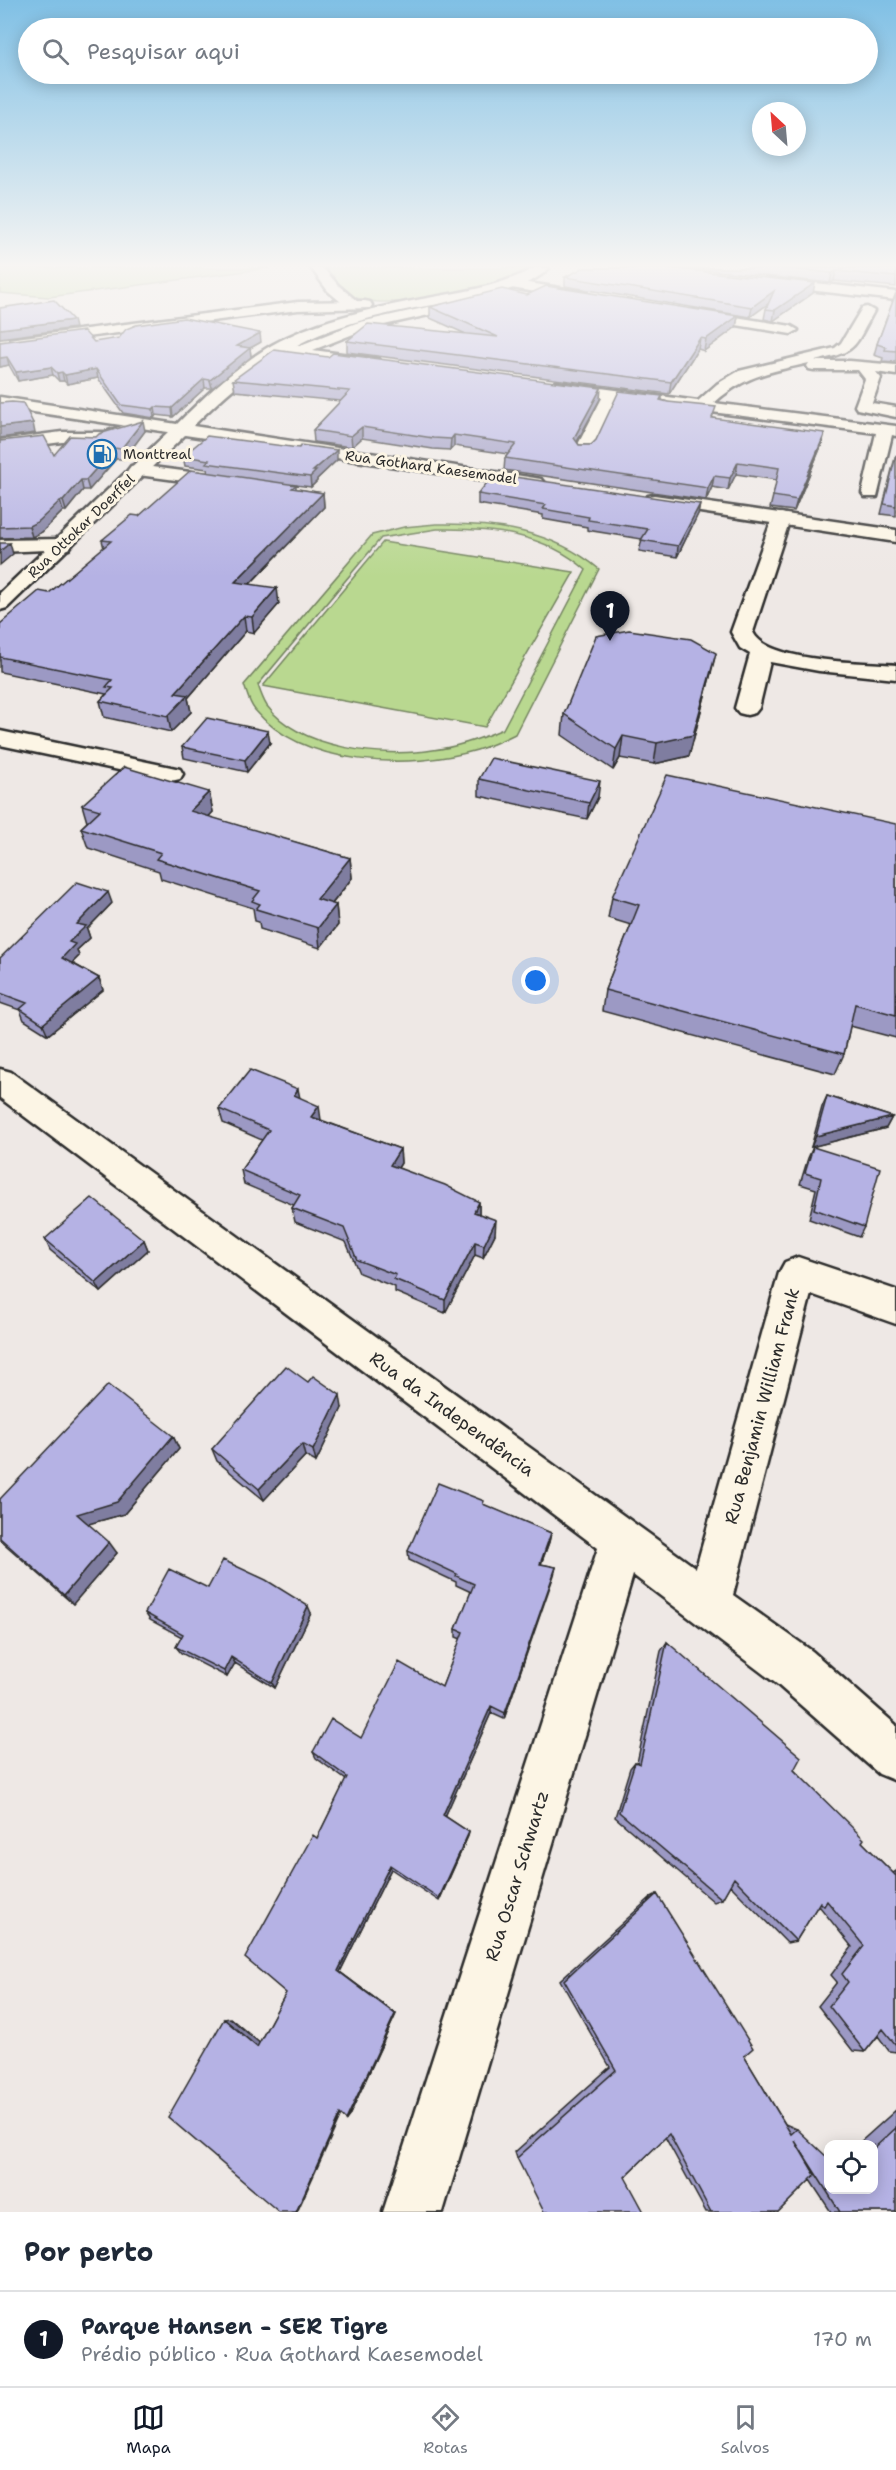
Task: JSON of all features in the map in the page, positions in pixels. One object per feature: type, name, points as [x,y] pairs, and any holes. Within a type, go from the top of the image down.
[{"type":"street","name":"Rua Ottokar Doerffel","points":[[0,604],[137,470],[244,371]]},
{"type":"street","points":[[701,406],[722,387],[744,374],[756,371]]},
{"type":"street","points":[[724,409],[739,392],[766,375],[781,371]]},
{"type":"street","points":[[855,371],[854,374],[869,389],[896,397]]},
{"type":"street","points":[[542,385],[890,431],[871,493]]},
{"type":"street","points":[[869,389],[863,406],[896,412]]},
{"type":"street","points":[[584,450],[612,394]]},
{"type":"street","name":"Rua Gothard Kaesemodel","points":[[0,402],[557,486]]},
{"type":"street","points":[[0,446],[62,437],[107,437],[141,424],[153,433],[160,449]]},
{"type":"street","points":[[137,470],[244,485]]},
{"type":"street","points":[[640,498],[896,536]]},
{"type":"street","points":[[781,519],[742,632],[748,644],[762,652],[783,659],[896,672]]},
{"type":"street","points":[[0,546],[62,545]]},
{"type":"street","points":[[747,708],[762,652]]},
{"type":"street","points":[[0,738],[171,774]]},
{"type":"street","name":"Rua da Independência","points":[[0,1081],[795,1668],[896,1757]]},
{"type":"street","name":"Rua Benjamin William Frank","points":[[708,1604],[798,1274],[896,1307]]},
{"type":"street","name":"Rua Oscar Schwartz","points":[[413,2212],[622,1540]]},
{"type":"green space","points":[[458,524],[522,532],[562,545],[599,569],[515,734],[477,750],[421,760],[359,759],[329,753],[301,743],[276,729],[255,710],[244,685],[372,535],[404,527]],"holes":[[[437,529],[477,530],[516,535],[553,548],[586,570],[503,729],[451,747],[391,753],[367,751],[321,741],[282,721],[267,706],[258,685],[381,538]]]},
{"type":"green space","points":[[383,542],[574,572],[485,727],[263,686]]},
{"type":"building","points":[[55,371],[84,371],[65,375],[62,372]]},
{"type":"building","points":[[98,371],[221,371],[210,380],[204,379],[172,408],[155,407],[153,409],[121,405]]},
{"type":"building","points":[[245,371],[473,371],[601,388],[574,438],[579,445],[591,445],[596,440],[619,391],[662,396],[660,400],[668,402],[716,407],[712,418],[825,433],[797,500],[773,496],[779,468],[738,462],[730,478],[714,476],[708,488],[505,458],[516,444],[454,435],[451,439],[433,438],[362,427],[351,436],[313,430],[350,391],[233,380]]},
{"type":"building","points":[[586,371],[678,371],[671,382]]},
{"type":"building","points":[[0,403],[23,403],[33,423],[0,427]]},
{"type":"building","points":[[143,421],[121,449],[114,448],[86,480],[81,480],[63,501],[60,501],[39,521],[29,526],[0,527],[0,441],[44,436],[54,455],[70,436],[96,437],[99,434]]},
{"type":"building","points":[[207,436],[299,448],[301,445],[337,450],[313,471],[316,471],[310,477],[206,463],[209,460],[183,456]]},
{"type":"building","points":[[896,455],[896,506],[884,504]]},
{"type":"building","points":[[191,470],[296,485],[292,488],[323,493],[235,582],[277,588],[252,617],[244,616],[175,693],[188,695],[168,716],[100,701],[113,688],[106,687],[112,680],[0,657],[0,624],[39,591],[49,593],[111,541],[102,540],[132,515],[139,516]]},
{"type":"building","points":[[494,474],[700,504],[678,546],[641,540],[648,529],[588,520],[589,517],[543,509],[546,505],[478,494]]},
{"type":"building","points":[[0,543],[10,543],[0,551]]},
{"type":"building","points":[[629,630],[691,639],[716,653],[693,735],[657,743],[623,736],[616,749],[564,714],[596,636]]},
{"type":"building","points":[[207,718],[268,731],[245,760],[182,747]]},
{"type":"building","points":[[491,758],[600,781],[589,803],[479,779]]},
{"type":"building","points":[[124,767],[209,792],[190,811],[350,858],[317,899],[336,905],[318,928],[256,909],[260,904],[252,901],[260,891],[156,859],[161,853],[81,828],[100,810],[82,805]]},
{"type":"building","points":[[667,775],[896,824],[896,1015],[855,1004],[844,1054],[605,990],[639,905],[612,897]]},
{"type":"building","points":[[77,882],[108,892],[77,924],[86,926],[69,942],[75,944],[62,958],[99,978],[43,1024],[20,1009],[27,1003],[0,993],[0,958]]},
{"type":"building","points":[[250,1070],[298,1089],[294,1095],[319,1106],[311,1117],[400,1149],[390,1165],[445,1185],[479,1202],[474,1212],[496,1220],[484,1245],[475,1242],[445,1300],[394,1279],[396,1275],[357,1260],[344,1228],[292,1208],[300,1195],[241,1170],[269,1130],[219,1109]]},
{"type":"building","points":[[827,1096],[892,1117],[816,1136]]},
{"type":"building","points":[[813,1147],[880,1168],[864,1227],[814,1209],[821,1178],[805,1173]]},
{"type":"building","points":[[92,1198],[144,1240],[96,1283],[45,1239]]},
{"type":"building","points":[[286,1366],[308,1382],[313,1376],[340,1395],[313,1450],[302,1444],[259,1489],[212,1449]]},
{"type":"building","points":[[108,1385],[173,1436],[117,1502],[77,1514],[109,1542],[64,1595],[0,1538],[0,1499]]},
{"type":"building","points":[[438,1483],[484,1501],[483,1504],[551,1533],[540,1564],[556,1567],[505,1713],[491,1706],[443,1815],[469,1832],[439,1898],[390,1865],[338,1971],[395,2014],[346,2120],[340,2114],[296,2212],[279,2212],[168,2117],[224,2019],[257,2047],[286,1993],[245,1958],[313,1835],[317,1838],[347,1777],[313,1752],[331,1719],[361,1738],[399,1662],[442,1687],[463,1632],[456,1629],[474,1584],[408,1551]]},
{"type":"building","points":[[223,1560],[266,1580],[308,1606],[272,1683],[231,1657],[224,1671],[176,1647],[183,1634],[145,1613],[169,1569],[208,1588]]},
{"type":"building","points":[[667,1642],[801,1757],[794,1770],[864,1839],[862,1842],[896,1876],[896,2045],[883,2029],[865,2052],[829,2006],[848,1982],[842,1974],[864,1946],[827,1901],[824,1906],[820,1902],[796,1941],[734,1878],[722,1899],[619,1812],[635,1762],[640,1764]]},
{"type":"building","points":[[657,1894],[753,2048],[744,2056],[791,2134],[797,2129],[824,2154],[824,2187],[795,2141],[815,2175],[778,2212],[711,2212],[669,2134],[625,2177],[644,2212],[544,2212],[517,2158],[616,2070],[564,1980]]},
{"type":"building","points":[[896,2128],[896,2212],[840,2212],[829,2194],[878,2194],[878,2144]]},
{"type":"place","name":"Monttreal","points":[[102,454]]},
{"type":"place","name":"Parque Hansen - SER Tigre","points":[[610,641]]}]
